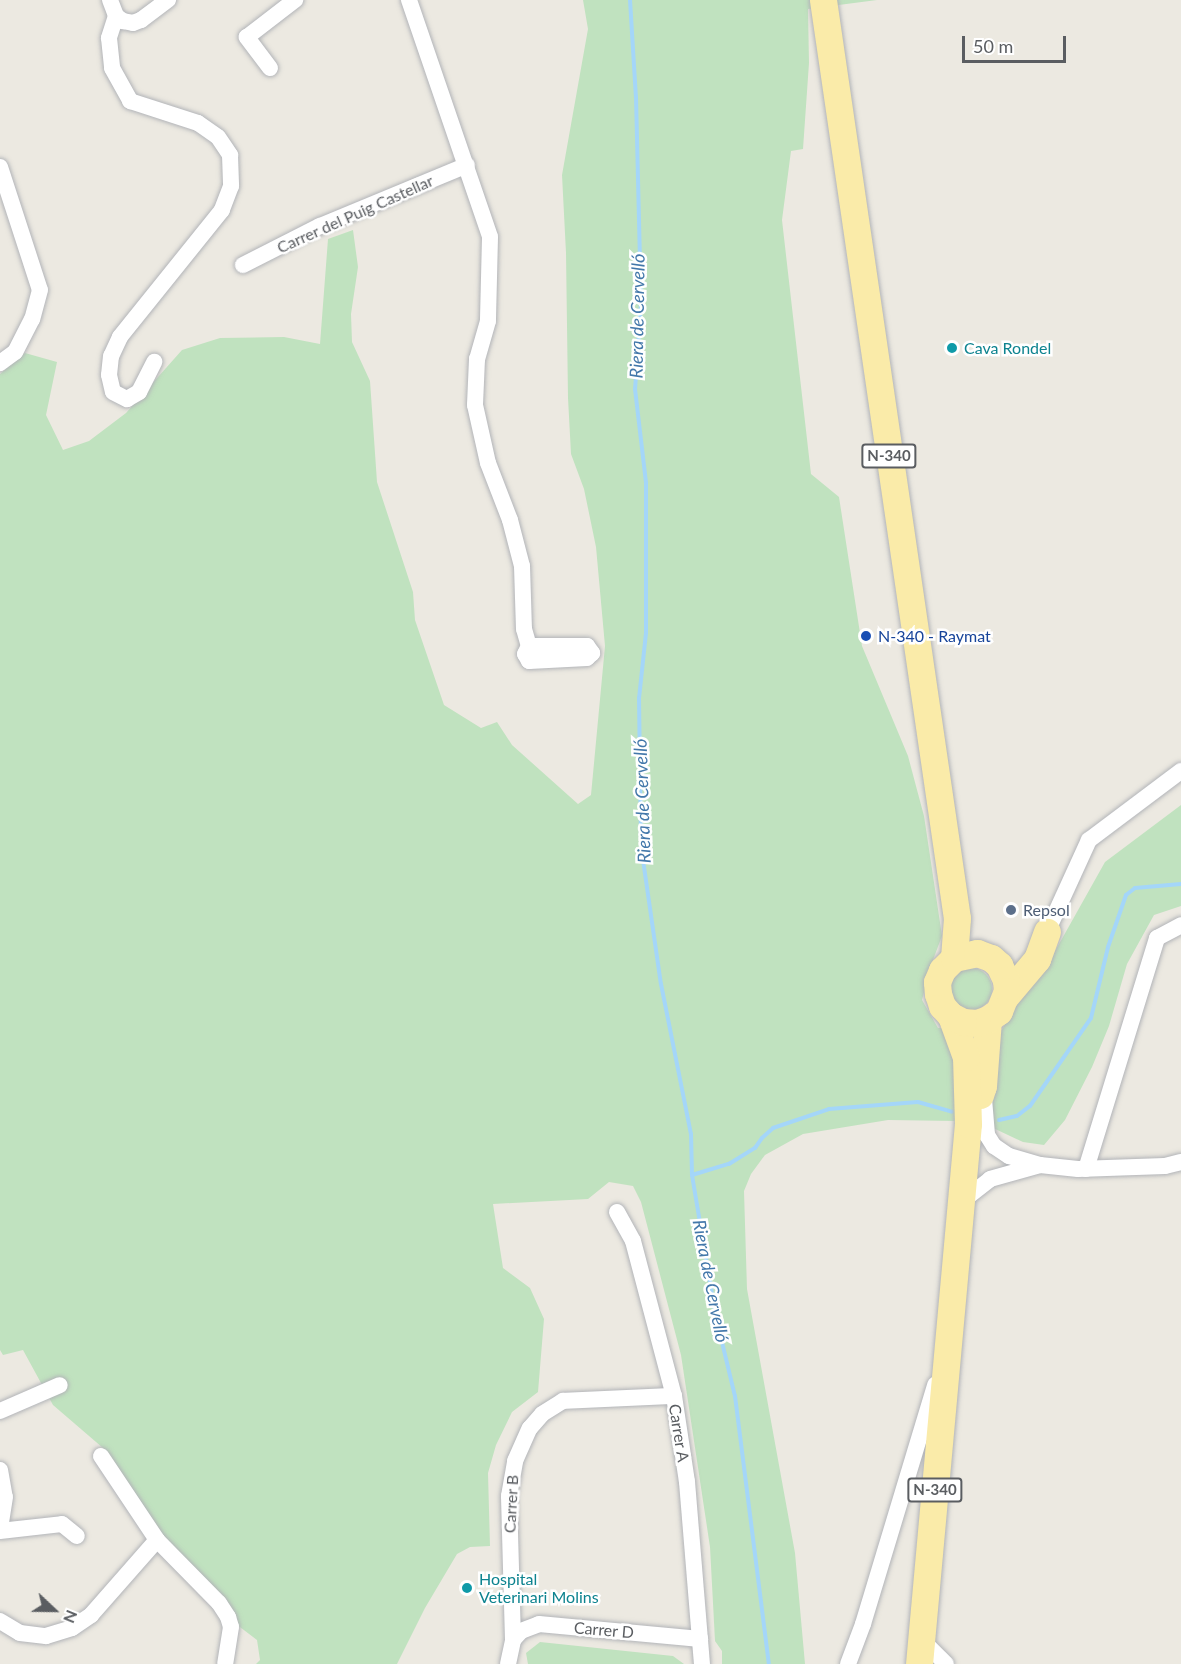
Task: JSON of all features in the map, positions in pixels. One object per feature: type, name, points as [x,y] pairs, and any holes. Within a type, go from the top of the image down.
[{"type":"main road","name":"N-340","points":[[823,0],[957,918],[974,956],[942,970],[938,982],[938,994],[942,1006],[951,1016],[963,1022],[977,1023],[983,1086],[961,1202],[920,1652]]},
{"type":"main road","points":[[974,956],[1017,959],[1047,932]]},
{"type":"main road","points":[[980,1040],[999,1011],[1005,997],[1037,959],[1047,932]]},
{"type":"main road","points":[[974,956],[999,965],[1006,980],[1005,997]]},
{"type":"main road","name":"N-340","points":[[974,1133],[980,1040]]},
{"type":"street","points":[[113,8],[123,21],[133,23],[168,0]]},
{"type":"street","points":[[270,68],[247,37],[295,0]]},
{"type":"street","points":[[409,0],[490,237],[488,321],[477,359],[475,405],[488,462],[510,520],[522,566],[524,629],[529,646]]},
{"type":"street","points":[[113,8],[109,38],[112,69],[130,101],[198,123],[218,137],[230,155],[231,186],[222,210],[120,337],[111,356],[109,375],[113,392],[127,399],[139,392],[154,362]]},
{"type":"street","name":"Carrer del Puig Castellar","points":[[243,265],[321,226],[467,165]]},
{"type":"street","points":[[0,167],[40,290],[32,319],[15,352],[0,363]]},
{"type":"street","points":[[1047,932],[1089,840],[1181,771]]},
{"type":"street","points":[[1086,1169],[1157,938],[1181,925]]},
{"type":"street","points":[[974,1133],[1000,1150],[1040,1165],[1086,1169],[1165,1166],[1181,1162]]},
{"type":"street","points":[[961,1202],[990,1179],[1040,1165]]},
{"type":"street","name":"Carrer A","points":[[617,1212],[633,1241],[674,1395],[687,1482],[702,1664]]},
{"type":"street","points":[[848,1664],[863,1624],[948,1341]]},
{"type":"street","points":[[0,1411],[60,1385]]},
{"type":"street","name":"Carrer B","points":[[508,1664],[513,1640],[509,1497],[515,1461],[530,1428],[542,1414],[563,1401],[674,1395]]},
{"type":"street","points":[[101,1456],[157,1540],[219,1603],[228,1617],[231,1627],[225,1664]]},
{"type":"street","points":[[0,1470],[5,1497],[0,1528],[62,1524],[77,1536]]},
{"type":"street","points":[[0,1621],[20,1633],[46,1636],[72,1628],[91,1615],[157,1540]]},
{"type":"street","name":"Carrer D","points":[[513,1640],[521,1631],[539,1624],[700,1639]]},
{"type":"street","points":[[920,1652],[946,1664]]},
{"type":"green space","points":[[583,0],[877,0],[808,9],[809,63],[803,149],[791,151],[782,220],[811,474],[839,497],[862,646],[908,756],[924,816],[942,936],[931,965],[922,1000],[938,1028],[1002,1030],[1028,981],[1054,953],[1105,862],[1181,805],[1181,906],[1154,915],[1127,964],[1109,1026],[1092,1067],[1065,1120],[1044,1145],[1023,1142],[991,1127],[955,1121],[888,1120],[803,1134],[765,1155],[751,1174],[744,1191],[747,1289],[795,1553],[805,1664],[722,1664],[722,1651],[715,1641],[710,1547],[681,1355],[641,1202],[633,1186],[609,1182],[588,1199],[493,1204],[503,1268],[530,1288],[544,1319],[538,1392],[512,1412],[496,1445],[488,1473],[490,1546],[470,1547],[457,1554],[425,1608],[397,1664],[256,1664],[260,1660],[257,1640],[236,1624],[162,1541],[103,1448],[53,1405],[23,1350],[3,1355],[0,1350],[0,374],[25,353],[57,362],[46,415],[63,450],[89,441],[126,413],[182,350],[220,338],[284,337],[320,344],[328,239],[353,230],[358,267],[351,314],[352,342],[370,381],[377,482],[413,592],[415,620],[444,705],[481,728],[497,722],[512,745],[578,804],[591,795],[605,646],[596,547],[584,489],[571,454],[568,398],[566,253],[562,175],[588,29]]},
{"type":"green space","points":[[971,968],[986,974],[992,989],[986,1004],[971,1010],[956,1004],[950,989],[956,974]]},
{"type":"green space","points":[[540,1642],[673,1656],[684,1664],[528,1664],[526,1653]]},
{"type":"waterway","name":"Riera de Cervelló","points":[[630,0],[636,97],[641,302],[635,389],[646,483],[646,633],[639,698],[641,846],[661,984],[691,1134],[692,1175],[715,1313],[735,1396],[769,1664]]},
{"type":"waterway","points":[[999,1120],[1017,1116],[1030,1106],[1091,1018],[1108,947],[1126,895],[1135,888],[1181,884]]},
{"type":"waterway","points":[[692,1175],[729,1164],[755,1148],[773,1128],[829,1109],[918,1102],[952,1112]]},
{"type":"place","name":"Cava Rondel","points":[[952,348]]},
{"type":"place","name":"N-340 - Raymat","points":[[866,636]]},
{"type":"place","name":"Repsol","points":[[1011,910]]},
{"type":"place","name":"Hospital Veterinari Molins","points":[[467,1588]]}]
